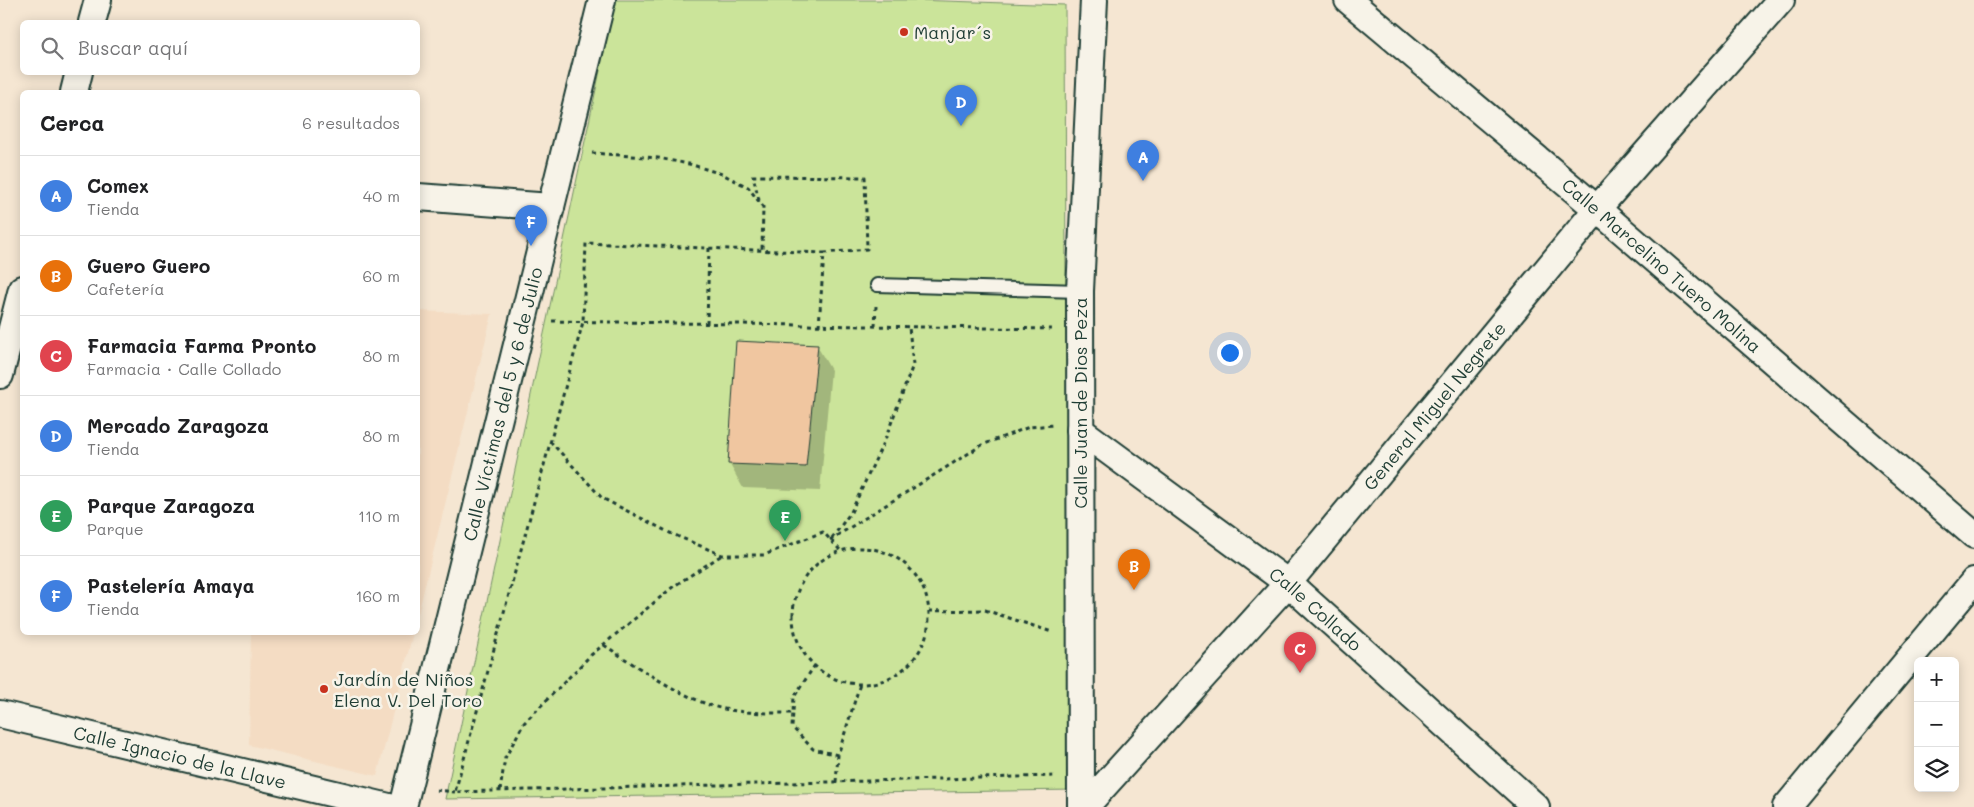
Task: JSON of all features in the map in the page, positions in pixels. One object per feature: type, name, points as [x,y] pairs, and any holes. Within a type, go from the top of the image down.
[{"type":"street","points":[[93,20],[98,0]]},
{"type":"street","name":"Calle Víctimas del 5 y 6 de Julio","points":[[403,807],[602,0]]},
{"type":"street","name":"Calle Juan de Dios Peza","points":[[1081,807],[1080,290],[1094,0]]},
{"type":"street","name":"Calle Marcelino Tuero Molina","points":[[1348,0],[1597,210],[1974,535]]},
{"type":"street","name":"General Miguel Negrete","points":[[1085,807],[1288,583],[1597,210],[1781,0]]},
{"type":"street","points":[[74,90],[78,75]]},
{"type":"street","points":[[420,197],[551,207]]},
{"type":"street","points":[[0,375],[20,297]]},
{"type":"street","name":"Calle Collado","points":[[1080,430],[1288,583],[1536,807]]},
{"type":"street","points":[[1786,807],[1974,581]]},
{"type":"street","name":"Calle Ignacio de la Llave","points":[[0,714],[389,807]]},
{"type":"lane","points":[[877,285],[1080,290]]},
{"type":"path","points":[[565,151],[658,158],[689,164],[722,174],[748,187],[763,207],[762,250]]},
{"type":"path","points":[[760,203],[753,176],[865,176],[867,250],[824,253],[586,243],[583,322],[455,792],[1061,776]]},
{"type":"path","points":[[707,324],[709,248]]},
{"type":"path","points":[[819,326],[824,253]]},
{"type":"path","points":[[583,322],[1053,329],[1053,338]]},
{"type":"path","points":[[830,540],[851,512],[886,437],[913,365],[909,327]]},
{"type":"path","points":[[1054,416],[1055,425]]},
{"type":"path","points":[[830,540],[982,445],[1029,427],[1055,425],[1080,430]]},
{"type":"path","points":[[550,441],[602,498],[670,532],[722,555],[764,555],[823,532],[840,550]]},
{"type":"path","points":[[862,547],[884,551],[904,562],[920,580],[928,601],[930,624],[923,646],[910,665],[891,678],[869,684],[845,683],[825,674],[808,660],[797,640],[792,618],[795,596],[804,576],[820,560],[840,550],[862,547]]},
{"type":"path","points":[[500,791],[504,758],[524,723],[604,645],[674,586],[722,555]]},
{"type":"path","points":[[929,611],[985,610],[1057,633]]},
{"type":"path","points":[[604,645],[648,674],[705,704],[746,712],[793,713]]},
{"type":"path","points":[[815,666],[794,697],[792,727],[813,749],[838,755]]},
{"type":"path","points":[[836,782],[838,755],[860,684]]},
{"type":"shaded area","points":[[420,311],[492,314],[420,606]]},
{"type":"shaded area","name":"Jardín de Niños Elena V. Del Toro","points":[[251,635],[412,635],[377,776],[249,745]]},
{"type":"green space","points":[[615,0],[915,0],[1065,5],[1066,291],[1075,790],[445,799]]},
{"type":"building","points":[[736,341],[818,345],[806,467],[728,464]]},
{"type":"place","name":"Manjar´s","points":[[904,32]]},
{"type":"place","name":"Mercado Zaragoza","points":[[961,126]]},
{"type":"place","name":"Comex","points":[[1143,181]]},
{"type":"place","name":"Pastelería Amaya","points":[[531,246]]},
{"type":"place","name":"Parque Zaragoza","points":[[785,541]]},
{"type":"place","name":"Guero Guero","points":[[1134,590]]},
{"type":"place","name":"Farmacia Farma Pronto","points":[[1300,673]]},
{"type":"place","name":"Jardín de Niños Elena V. Del Toro","points":[[324,689]]}]
